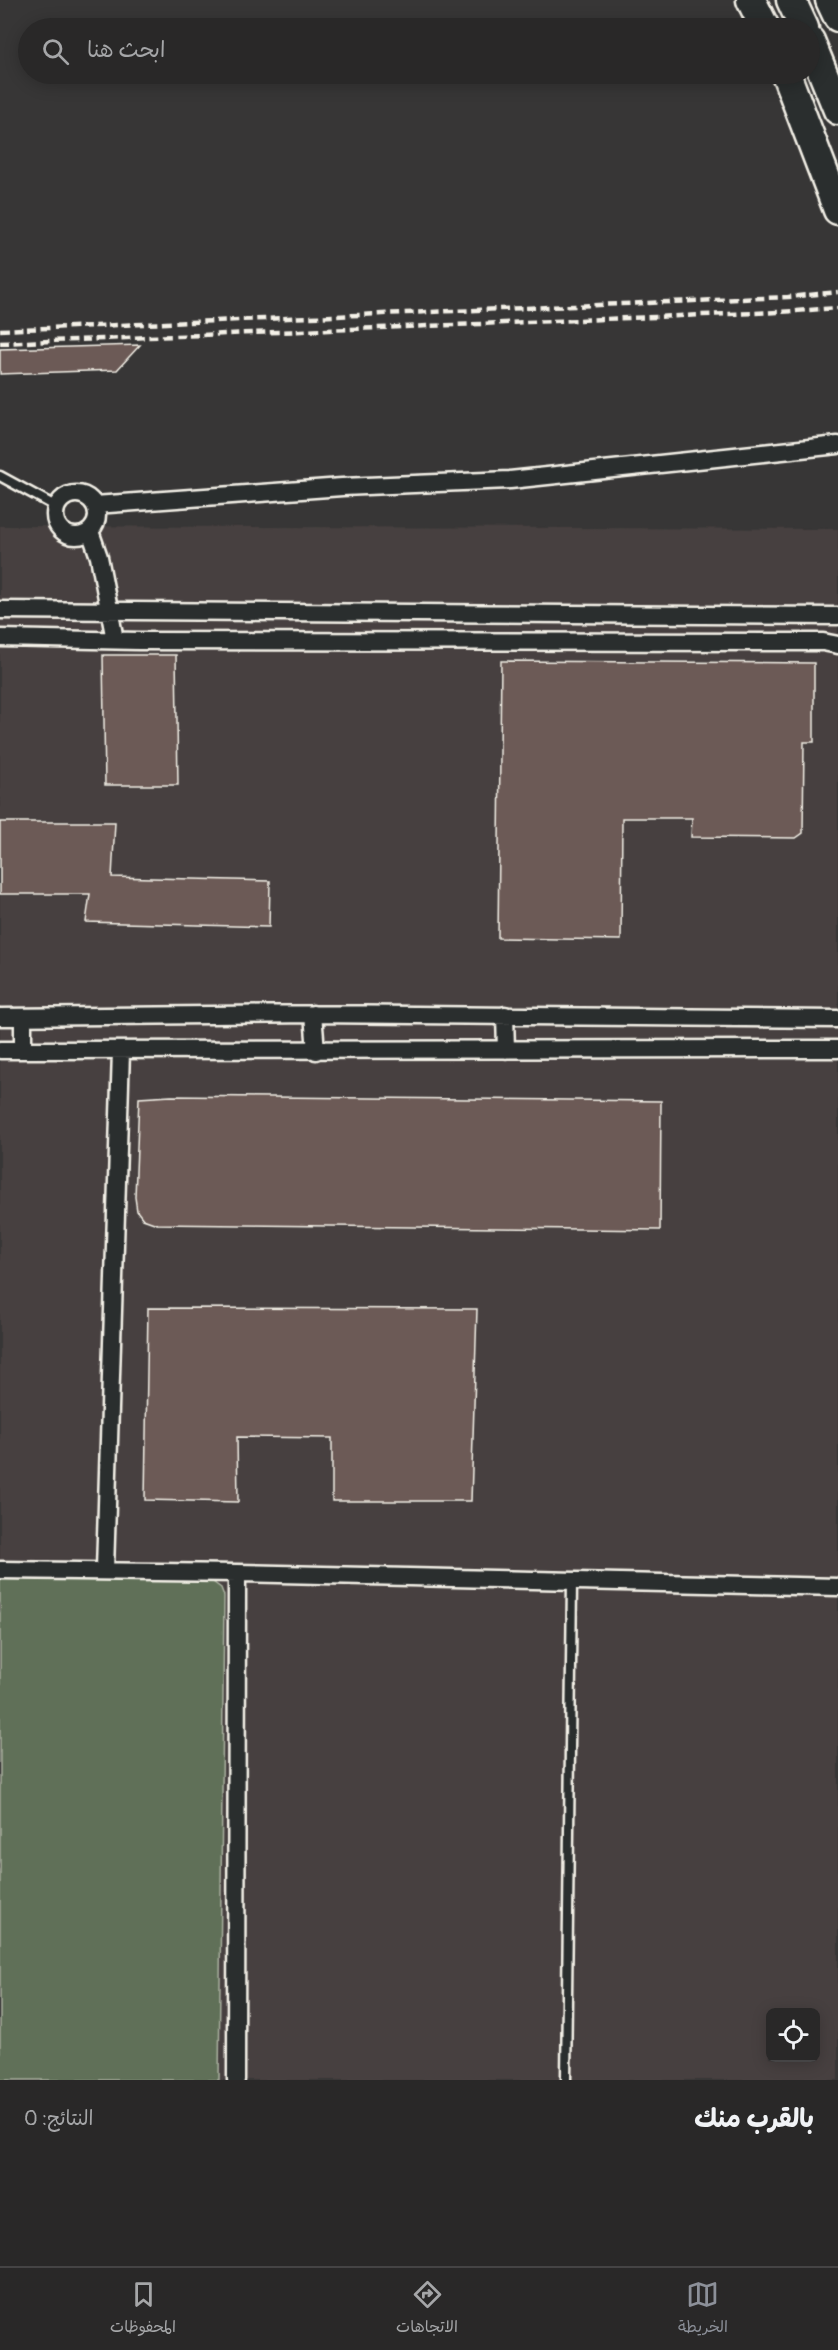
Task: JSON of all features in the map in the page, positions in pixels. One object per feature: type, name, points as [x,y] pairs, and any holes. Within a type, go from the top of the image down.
[{"type":"highway","points":[[751,0],[760,18]]},
{"type":"highway","points":[[791,0],[799,18]]},
{"type":"highway","points":[[830,0],[838,17]]},
{"type":"highway","points":[[820,66],[838,110]]},
{"type":"highway","points":[[790,84],[838,210]]},
{"type":"street","points":[[95,505],[342,487],[510,480],[838,445]]},
{"type":"street","points":[[78,494],[91,500],[95,505],[97,519],[90,531],[73,536],[63,531],[56,520],[57,507],[65,497],[78,494]]},
{"type":"street","points":[[90,531],[99,557],[115,640]]},
{"type":"street","points":[[0,610],[838,616]]},
{"type":"street","points":[[0,638],[823,642],[838,645]]},
{"type":"street","points":[[313,1014],[316,1051]]},
{"type":"street","points":[[0,1017],[313,1014],[838,1019]]},
{"type":"street","points":[[505,1015],[506,1050]]},
{"type":"street","points":[[23,1017],[23,1050]]},
{"type":"street","points":[[0,1050],[838,1049]]},
{"type":"street","points":[[105,1570],[121,1051]]},
{"type":"street","points":[[0,1570],[105,1570],[838,1587]]},
{"type":"street","points":[[236,2080],[237,1573]]},
{"type":"lane","points":[[0,476],[57,507]]},
{"type":"lane","points":[[566,2080],[572,1582]]},
{"type":"shaded area","points":[[0,526],[838,529],[838,2080],[0,2080]]},
{"type":"green space","points":[[0,1577],[210,1580],[221,1588],[224,1596],[219,2080],[0,2080]]},
{"type":"building","points":[[140,345],[117,370],[0,374],[0,349]]},
{"type":"building","points":[[103,655],[176,655],[178,785],[105,785]]},
{"type":"building","points":[[501,661],[814,663],[814,742],[804,742],[803,833],[796,838],[691,837],[692,818],[622,818],[621,940],[498,938]]},
{"type":"building","points":[[0,822],[115,822],[112,877],[270,881],[269,927],[86,922],[90,894],[0,894]]},
{"type":"building","points":[[171,1096],[661,1101],[660,1230],[157,1224],[143,1219],[137,1211],[135,1197],[139,1098]]},
{"type":"building","points":[[148,1308],[477,1309],[471,1501],[332,1501],[332,1438],[237,1437],[238,1502],[145,1500]]},
{"type":"railway","points":[[0,330],[788,297],[838,292]]},
{"type":"railway","points":[[0,343],[838,308]]}]
